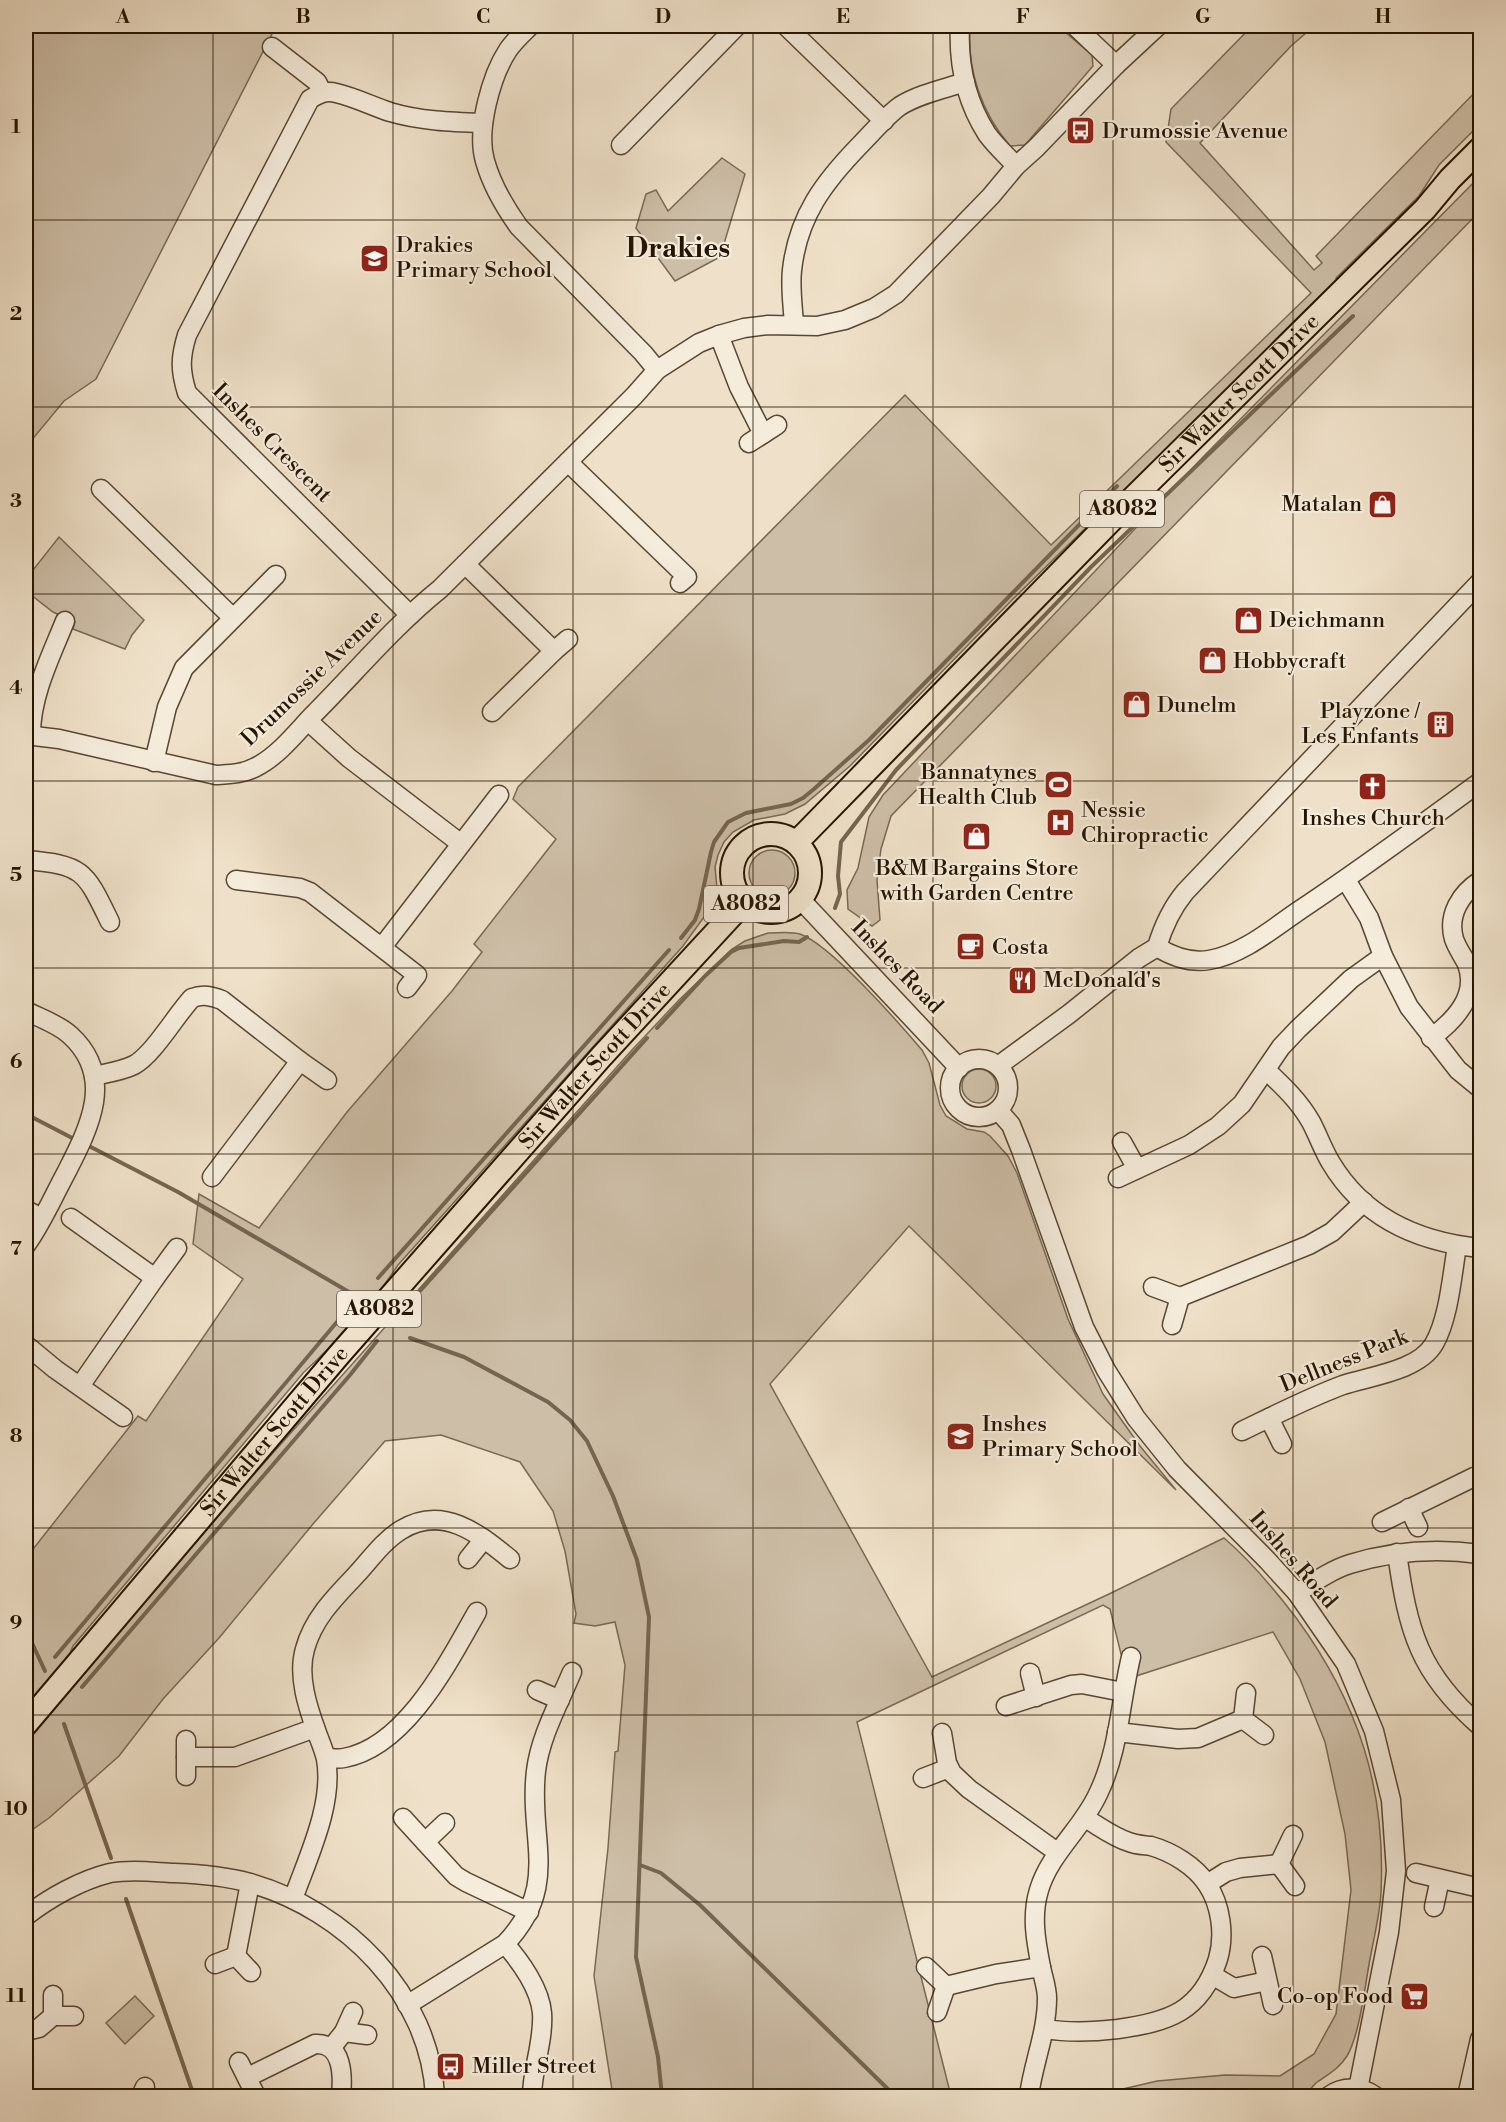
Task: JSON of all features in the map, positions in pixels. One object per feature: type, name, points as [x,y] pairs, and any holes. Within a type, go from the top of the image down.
[{"type":"main road","name":"Sir Walter Scott Drive","points":[[796,842],[1132,499],[1425,209],[1450,179],[1480,149]]},
{"type":"main road","name":"A8082","points":[[762,835],[786,836],[796,842],[805,852],[810,864],[811,877],[808,889],[801,900],[791,908],[773,913],[755,909],[744,902],[737,893],[732,875],[735,858],[741,847],[762,835]]},
{"type":"main road","name":"Sir Walter Scott Drive","points":[[26,1724],[338,1356],[601,1057],[744,902]]},
{"type":"street","points":[[530,26],[509,50],[496,73],[488,97],[483,123],[484,158],[493,185],[503,205],[519,226],[657,370]]},
{"type":"street","points":[[625,132],[737,26]]},
{"type":"street","points":[[786,26],[884,121]]},
{"type":"street","points":[[960,26],[959,45],[965,82],[975,111],[988,135],[1016,166]]},
{"type":"street","points":[[1075,26],[1116,65]]},
{"type":"street","name":"Drumossie Avenue","points":[[65,621],[63,649],[36,699],[28,735],[216,775],[237,774],[256,767],[273,755],[308,721],[410,615],[440,589],[634,396],[657,370],[699,343],[719,335],[768,325],[817,326],[844,320],[874,308],[896,294],[916,276],[991,196],[1016,166],[1158,26]]},
{"type":"street","points":[[272,47],[317,82],[322,92],[336,93],[413,117],[448,122],[483,123]]},
{"type":"street","points":[[794,326],[792,271],[798,238],[809,210],[828,179],[901,106],[922,96],[965,82]]},
{"type":"street","name":"Inshes Crescent","points":[[322,92],[310,99],[187,335],[180,372],[187,393],[202,409],[410,615]]},
{"type":"street","points":[[719,335],[739,387],[763,434]]},
{"type":"street","points":[[568,462],[687,577],[680,583]]},
{"type":"street","points":[[114,493],[233,618]]},
{"type":"street","points":[[465,564],[561,645],[497,701]]},
{"type":"street","points":[[998,1066],[1069,1014],[1139,958],[1157,947],[1162,929],[1171,911],[1185,892],[1480,582]]},
{"type":"street","points":[[154,762],[167,707],[184,669],[233,618],[273,587]]},
{"type":"street","points":[[308,721],[349,758],[460,843]]},
{"type":"street","points":[[1157,947],[1173,957],[1190,960],[1208,961],[1228,955],[1249,944],[1346,879],[1480,782]]},
{"type":"street","points":[[382,947],[460,843],[497,807]]},
{"type":"street","points":[[26,860],[58,863],[71,867],[83,875],[93,889],[109,902],[110,922]]},
{"type":"street","points":[[236,880],[256,874],[309,892],[417,975],[407,988]]},
{"type":"street","points":[[1346,879],[1369,918],[1383,956],[1409,1007],[1458,1070],[1480,1088]]},
{"type":"street","points":[[1431,1038],[1446,1027],[1461,1011],[1468,995],[1468,966],[1454,939],[1452,920],[1458,902],[1471,886],[1480,881]]},
{"type":"street","name":"Inshes Road","points":[[801,900],[959,1068]]},
{"type":"street","points":[[1118,1178],[1189,1145],[1218,1126],[1242,1104],[1281,1047],[1298,1029],[1351,979],[1383,956]]},
{"type":"street","points":[[94,1076],[136,1064],[146,1055],[192,998],[210,995],[222,1000],[327,1080]]},
{"type":"street","points":[[26,1011],[69,1034],[83,1049],[94,1076],[95,1101],[84,1137],[26,1245]]},
{"type":"street","points":[[983,1060],[998,1066],[1004,1072],[1008,1088],[1004,1104],[990,1115],[980,1117],[970,1115],[955,1104],[951,1095],[951,1085],[959,1068],[966,1062],[983,1060]]},
{"type":"street","points":[[212,1177],[231,1167],[300,1061]]},
{"type":"street","points":[[1266,1070],[1299,1103],[1332,1164],[1347,1185],[1365,1202],[1406,1231],[1429,1240],[1480,1248]]},
{"type":"street","name":"Inshes Road","points":[[998,1110],[1011,1125],[1022,1150],[1084,1327],[1106,1370],[1136,1418],[1177,1469],[1297,1593],[1346,1664],[1374,1731],[1391,1800],[1396,1871],[1389,1932],[1358,2089]]},
{"type":"street","points":[[1122,1142],[1137,1169]]},
{"type":"street","points":[[1153,1287],[1180,1297],[1309,1245],[1332,1232],[1365,1202]]},
{"type":"street","points":[[26,1209],[42,1218]]},
{"type":"street","points":[[70,1218],[155,1278]]},
{"type":"street","name":"Dellness Park","points":[[1242,1431],[1343,1385],[1403,1367],[1419,1359],[1432,1347],[1439,1333],[1457,1246]]},
{"type":"street","points":[[80,1386],[177,1248]]},
{"type":"street","points":[[1172,1325],[1180,1297]]},
{"type":"street","points":[[26,1345],[123,1417]]},
{"type":"street","points":[[1269,1418],[1282,1444]]},
{"type":"street","points":[[1382,1522],[1480,1476]]},
{"type":"street","points":[[1409,1508],[1418,1527]]},
{"type":"street","points":[[293,1899],[323,1811],[327,1791],[326,1758],[305,1698],[303,1676],[304,1650],[326,1606],[386,1543],[401,1530],[419,1522],[436,1520],[464,1526],[510,1559]]},
{"type":"street","points":[[468,1559],[484,1539]]},
{"type":"street","points":[[1297,1593],[1349,1564],[1397,1553],[1432,1550],[1480,1554]]},
{"type":"street","points":[[1397,1553],[1407,1615],[1416,1643],[1430,1670],[1451,1698],[1480,1726]]},
{"type":"street","points":[[326,1758],[344,1758],[381,1742],[412,1713],[430,1693],[477,1612]]},
{"type":"street","points":[[1029,2097],[1045,2030],[1047,1996],[1035,1931],[1038,1892],[1045,1872],[1057,1852],[1085,1818],[1105,1778],[1112,1759],[1131,1657]]},
{"type":"street","points":[[408,2005],[505,1944],[516,1933],[529,1912],[537,1892],[539,1878],[533,1796],[536,1767],[542,1744],[573,1672]]},
{"type":"street","points":[[1030,1673],[1036,1697]]},
{"type":"street","points":[[1006,1706],[1071,1685],[1082,1684],[1123,1692]]},
{"type":"street","points":[[537,1690],[560,1700]]},
{"type":"street","points":[[1243,1719],[1246,1693]]},
{"type":"street","points":[[1117,1732],[1178,1739],[1198,1738],[1243,1719]]},
{"type":"street","points":[[1243,1719],[1264,1735]]},
{"type":"street","points":[[186,1758],[235,1757],[315,1728]]},
{"type":"street","points":[[942,1733],[952,1773],[969,1789],[1057,1852]]},
{"type":"street","points":[[923,1778],[949,1768]]},
{"type":"street","points":[[403,1818],[456,1876],[529,1912]]},
{"type":"street","points":[[1045,2030],[1084,2033],[1148,2025],[1168,2019],[1184,2009],[1203,1991],[1212,1975],[1220,1950],[1221,1931],[1218,1908],[1207,1884],[1191,1868],[1173,1854],[1151,1846],[1122,1840],[1085,1818]]},
{"type":"street","points":[[425,1842],[445,1823]]},
{"type":"street","points":[[1279,1864],[1293,1835]]},
{"type":"street","points":[[1207,1884],[1233,1870],[1279,1864]]},
{"type":"street","points":[[1279,1864],[1295,1886]]},
{"type":"street","points":[[26,1916],[72,1887],[110,1873],[134,1871],[198,1874],[250,1882],[293,1899],[344,1930],[386,1972],[408,2005],[420,2031],[430,2061],[435,2097]]},
{"type":"street","points":[[1416,1873],[1480,1888]]},
{"type":"street","points":[[1434,1907],[1440,1879]]},
{"type":"street","points":[[236,1956],[250,1882]]},
{"type":"street","points":[[505,1944],[531,1981],[539,1997],[542,2014],[532,2097]]},
{"type":"street","points":[[215,1964],[236,1956]]},
{"type":"street","points":[[236,1956],[251,1972]]},
{"type":"street","points":[[1262,1956],[1273,2005]]},
{"type":"street","points":[[946,1986],[1041,1966]]},
{"type":"street","points":[[926,1967],[946,1986]]},
{"type":"street","points":[[1212,1975],[1234,1988],[1267,1981]]},
{"type":"street","points":[[937,2012],[946,1986]]},
{"type":"street","points":[[53,1995],[53,2016]]},
{"type":"street","points":[[332,2047],[344,2032],[353,2012]]},
{"type":"street","points":[[26,2031],[39,2028],[53,2016],[74,2016]]},
{"type":"street","points":[[344,2032],[367,2035]]},
{"type":"street","points":[[1468,2092],[1476,2038]]},
{"type":"street","points":[[256,2096],[243,2070],[323,2043],[332,2047],[338,2057],[343,2078],[341,2097]]},
{"type":"street","points":[[1329,2097],[1345,2089],[1358,2089],[1375,2097]]},
{"type":"shaded area","points":[[26,26],[276,26],[96,379],[64,401],[26,447]]},
{"type":"shaded area","points":[[970,26],[1058,26],[1092,55],[1093,66],[1025,145],[1010,146],[984,105],[971,59]]},
{"type":"shaded area","points":[[1252,26],[1314,26],[1291,46],[1200,143],[1314,270],[1322,263],[1316,256],[1480,87],[1480,124],[1439,165],[1419,196],[1336,278],[1338,281],[1012,600],[850,766],[805,804],[785,814],[754,820],[733,832],[724,842],[718,855],[715,867],[717,888],[715,902],[683,946],[398,1265],[354,1321],[304,1372],[73,1646],[68,1658],[26,1706],[26,1558],[138,1416],[146,1421],[243,1279],[193,1244],[199,1194],[259,1228],[347,1112],[452,991],[482,952],[474,944],[556,839],[513,799],[518,787],[905,395],[1051,545],[1311,293],[1166,142],[1171,109]]},
{"type":"shaded area","points":[[722,158],[745,174],[720,257],[675,281],[636,228],[646,194],[656,190],[668,211]]},
{"type":"shaded area","points":[[1480,176],[1480,211],[891,816],[881,849],[877,880],[880,920],[872,926],[848,909],[847,890],[858,868],[869,817],[883,795],[1203,457]]},
{"type":"shaded area","points":[[59,537],[144,620],[132,635],[125,649],[73,629],[75,622],[53,612],[26,591],[26,579]]},
{"type":"shaded area","points":[[772,850],[788,857],[795,873],[788,889],[772,896],[756,889],[749,873],[756,857]]},
{"type":"shaded area","points":[[768,933],[800,934],[813,941],[846,968],[922,1050],[929,1063],[940,1105],[946,1116],[967,1129],[984,1132],[1008,1156],[1017,1173],[1068,1319],[1103,1394],[1140,1446],[1176,1490],[909,1226],[770,1384],[932,1677],[1224,1538],[1280,1597],[1297,1619],[1337,1682],[1364,1748],[1373,1782],[1379,1817],[1381,1892],[1362,2009],[1352,2047],[1340,2065],[1316,2083],[1304,2096],[1093,2096],[1157,2081],[1225,2075],[1280,2076],[1314,2054],[1336,2014],[1351,1890],[1345,1834],[1325,1742],[1300,1679],[1273,1632],[1136,1676],[1121,1654],[1110,1609],[1103,1605],[857,1722],[951,2096],[613,2096],[594,1976],[625,1665],[615,1622],[595,1626],[574,1623],[576,1614],[565,1551],[553,1511],[520,1462],[441,1435],[385,1441],[219,1638],[163,1699],[119,1756],[49,1818],[26,1834],[26,1745],[38,1728],[256,1472],[632,1050],[732,949],[745,941]]},
{"type":"shaded area","points":[[979,1069],[991,1074],[996,1086],[991,1098],[979,1103],[967,1098],[962,1086],[967,1074]]},
{"type":"shaded area","points":[[135,1996],[154,2016],[125,2044],[106,2023]]},
{"type":"waterway","points":[[835,908],[840,894],[838,876],[841,842],[896,770],[1091,567],[1353,316]]},
{"type":"waterway","points":[[681,938],[695,920],[714,842],[728,822],[746,813],[791,804],[814,789],[869,740],[1117,486]]},
{"type":"waterway","points":[[657,1028],[705,976],[731,952],[739,948],[784,941],[799,942],[807,937]]},
{"type":"waterway","points":[[378,1278],[669,950]]},
{"type":"waterway","points":[[411,1301],[647,1038]]},
{"type":"waterway","points":[[26,1114],[76,1140]]},
{"type":"waterway","points":[[85,1144],[178,1192],[361,1299]]},
{"type":"waterway","points":[[55,1657],[347,1310]]},
{"type":"waterway","points":[[410,1338],[464,1357],[548,1402],[570,1420],[587,1441],[613,1496],[637,1560],[649,1617],[636,1957],[658,2057],[662,2096]]},
{"type":"waterway","points":[[82,1687],[377,1341]]},
{"type":"waterway","points":[[26,1630],[45,1671]]},
{"type":"waterway","points":[[64,1724],[111,1858]]},
{"type":"waterway","points":[[640,1865],[661,1873],[700,1905],[895,2096]]},
{"type":"waterway","points":[[126,1899],[194,2096]]},
{"type":"place","name":"Drumossie Avenue","points":[[1081,131]]},
{"type":"place","name":"Drakies Primary School","points":[[375,258]]},
{"type":"place","name":"Matalan","points":[[1383,504]]},
{"type":"place","name":"Deichmann","points":[[1248,620]]},
{"type":"place","name":"Hobbycraft","points":[[1212,661]]},
{"type":"place","name":"Dunelm","points":[[1136,705]]},
{"type":"place","name":"Playzone / Les Enfants","points":[[1440,724]]},
{"type":"place","name":"Bannatynes Health Club","points":[[1058,785]]},
{"type":"place","name":"Inshes Church","points":[[1373,786]]},
{"type":"place","name":"Nessie Chiropractic","points":[[1060,823]]},
{"type":"place","name":"B&M Bargains Store with Garden Centre","points":[[977,836]]},
{"type":"place","name":"Costa","points":[[971,947]]},
{"type":"place","name":"McDonald's","points":[[1022,980]]},
{"type":"place","name":"Inshes Primary School","points":[[961,1437]]},
{"type":"place","name":"Co-op Food","points":[[1414,1996]]},
{"type":"place","name":"Miller Street","points":[[451,2066]]},
{"type":"district","name":"Drakies","points":[[678,248]]}]
